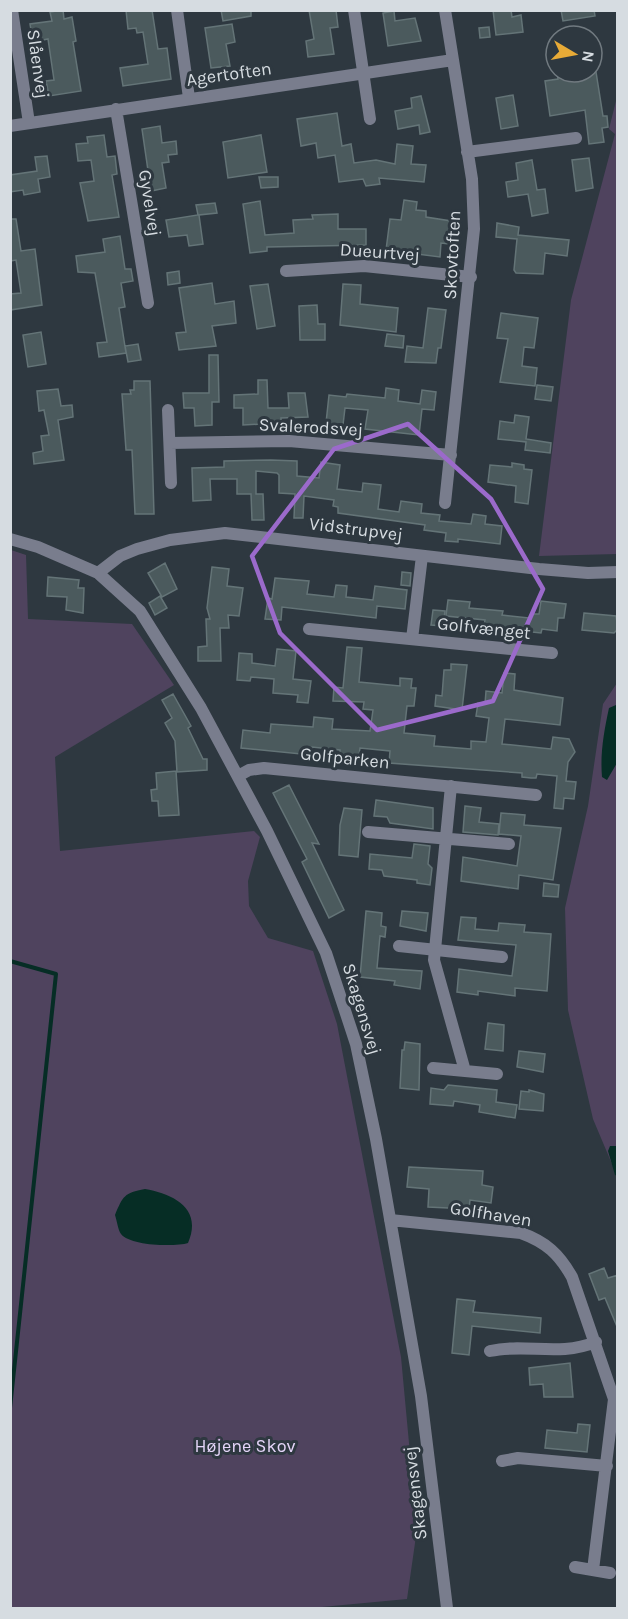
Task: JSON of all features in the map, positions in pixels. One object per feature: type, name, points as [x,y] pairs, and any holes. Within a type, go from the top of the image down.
[{"type":"street","name":"Slåenvej","points":[[12,10],[29,123]]},
{"type":"street","points":[[177,10],[189,98]]},
{"type":"street","points":[[354,10],[370,119]]},
{"type":"street","name":"Skovtoften","points":[[445,10],[472,179],[474,229],[471,277],[445,503]]},
{"type":"street","name":"Agertoften","points":[[10,126],[453,60]]},
{"type":"street","name":"Gyvelvej","points":[[116,109],[148,303]]},
{"type":"street","points":[[467,152],[576,138]]},
{"type":"street","name":"Dueurtvej","points":[[286,271],[364,266],[471,277]]},
{"type":"street","points":[[168,410],[171,483]]},
{"type":"street","name":"Svalerodsvej","points":[[170,443],[289,441],[451,455]]},
{"type":"street","name":"Vidstrupvej","points":[[98,573],[120,556],[137,549],[170,540],[225,533],[588,573],[618,572]]},
{"type":"street","name":"Skagensvej","points":[[10,539],[38,547],[98,573],[140,611],[190,688],[238,776],[322,946],[356,1044],[390,1220],[421,1396],[447,1608]]},
{"type":"street","name":"Golfvænget","points":[[412,639],[422,556]]},
{"type":"street","name":"Golfvænget","points":[[309,629],[552,652]]},
{"type":"street","name":"Golfparken","points":[[238,776],[249,770],[264,768],[536,795]]},
{"type":"street","points":[[451,786],[434,960],[465,1071]]},
{"type":"street","points":[[368,832],[509,844]]},
{"type":"street","points":[[399,946],[502,957]]},
{"type":"street","points":[[433,1068],[497,1074]]},
{"type":"street","name":"Golfhaven","points":[[390,1220],[507,1231],[537,1239],[562,1260],[572,1277],[614,1400],[593,1570]]},
{"type":"street","points":[[490,1351],[508,1347],[566,1351],[596,1342]]},
{"type":"street","points":[[502,1461],[518,1458],[607,1466]]},
{"type":"street","points":[[575,1568],[610,1573]]},
{"type":"highlighted area","points":[[408,424],[491,499],[543,589],[493,701],[377,730],[280,633],[252,556],[334,449]]},
{"type":"green space","points":[[617,97],[617,554],[539,556],[571,300],[615,134],[609,129]]},
{"type":"green space","name":"Højene Skov","points":[[11,550],[26,555],[28,619],[132,624],[174,685],[55,757],[60,851],[254,831],[260,837],[248,881],[249,906],[268,938],[313,951],[337,1024],[401,1357],[417,1529],[407,1599],[311,1608],[11,1608]]},
{"type":"green space","points":[[617,683],[617,1176],[593,1119],[568,1010],[565,908],[588,806],[603,704]]},
{"type":"shaded area","points":[[616,705],[617,763],[607,780],[602,777],[603,742],[609,708]]},
{"type":"shaded area","points":[[610,1146],[617,1146],[617,1176],[608,1151]]},
{"type":"shaded area","points":[[145,1189],[166,1195],[183,1205],[192,1220],[192,1231],[188,1243],[163,1245],[143,1243],[133,1241],[121,1234],[115,1215],[120,1203],[128,1194]]},
{"type":"building","points":[[63,10],[64,19],[72,17],[76,41],[73,42],[81,91],[49,96],[46,81],[54,80],[48,39],[33,42],[30,24],[52,21],[50,12]]},
{"type":"building","points":[[126,10],[152,10],[158,49],[167,48],[171,79],[123,86],[120,68],[148,64],[143,32],[137,33],[136,28],[128,29]]},
{"type":"building","points":[[221,10],[251,10],[251,16],[223,21]]},
{"type":"building","points":[[309,10],[336,10],[338,27],[330,28],[334,54],[308,57],[306,41],[314,39]]},
{"type":"building","points":[[493,10],[511,10],[512,17],[521,15],[523,32],[496,35]]},
{"type":"building","points":[[561,10],[594,10],[595,16],[563,21]]},
{"type":"building","points":[[394,11],[395,21],[415,18],[421,41],[388,46],[383,13]]},
{"type":"building","points":[[232,24],[235,42],[226,44],[230,66],[211,68],[205,28]]},
{"type":"building","points":[[489,27],[490,37],[480,38],[479,28]]},
{"type":"building","points":[[545,84],[598,84],[603,116],[607,116],[608,127],[602,128],[604,142],[589,144],[585,110],[550,116]]},
{"type":"building","points":[[513,95],[518,126],[501,129],[496,98]]},
{"type":"building","points":[[421,96],[430,132],[420,134],[419,125],[398,129],[395,111],[412,108],[411,98]]},
{"type":"building","points":[[337,113],[342,146],[351,144],[354,163],[376,160],[395,164],[397,144],[413,146],[411,164],[426,165],[424,182],[379,178],[380,184],[366,186],[363,179],[339,182],[335,155],[318,158],[316,143],[301,146],[297,119]]},
{"type":"building","points":[[160,126],[162,143],[176,141],[177,154],[168,155],[169,162],[162,163],[166,188],[151,191],[142,129]]},
{"type":"building","points":[[104,135],[107,157],[115,156],[117,174],[112,175],[119,217],[88,221],[80,183],[94,181],[91,160],[78,161],[76,144],[88,143],[87,137]]},
{"type":"building","points":[[261,135],[267,172],[228,178],[223,142]]},
{"type":"building","points":[[47,156],[50,177],[38,179],[40,192],[24,195],[23,190],[10,192],[10,175],[37,171],[35,157]]},
{"type":"building","points":[[589,158],[593,188],[576,191],[572,160]]},
{"type":"building","points":[[532,160],[537,190],[545,189],[548,213],[532,216],[528,194],[508,197],[506,182],[518,180],[516,163]]},
{"type":"building","points":[[259,177],[278,177],[278,187],[261,188]]},
{"type":"building","points":[[404,200],[417,202],[416,210],[426,211],[426,217],[451,221],[449,244],[441,243],[440,257],[386,250],[390,219],[401,220]]},
{"type":"building","points":[[260,201],[265,235],[294,233],[293,220],[313,219],[312,215],[338,214],[338,229],[366,229],[366,245],[267,247],[267,251],[250,253],[243,204]]},
{"type":"building","points":[[215,203],[217,213],[199,215],[203,244],[189,246],[187,235],[169,237],[166,220],[198,215],[196,205]]},
{"type":"building","points":[[10,219],[16,219],[21,251],[35,249],[42,305],[10,310],[10,294],[21,293],[16,260],[10,261]]},
{"type":"building","points":[[497,223],[519,227],[518,235],[569,240],[567,256],[545,253],[543,274],[516,273],[514,270],[517,239],[496,237]]},
{"type":"building","points":[[120,236],[125,269],[131,269],[133,281],[121,283],[125,307],[119,308],[126,353],[99,357],[97,343],[107,342],[95,273],[78,272],[76,256],[105,252],[103,239]]},
{"type":"building","points":[[179,271],[180,283],[168,285],[167,273]]},
{"type":"building","points":[[212,283],[215,304],[234,301],[236,323],[212,326],[216,346],[179,350],[176,333],[186,332],[179,288]]},
{"type":"building","points":[[268,284],[275,326],[257,329],[250,286]]},
{"type":"building","points":[[343,284],[361,285],[360,304],[398,308],[396,332],[340,325]]},
{"type":"building","points":[[317,305],[318,324],[325,324],[325,340],[300,340],[299,306]]},
{"type":"building","points":[[428,308],[446,310],[441,348],[438,348],[436,363],[405,362],[407,346],[423,348]]},
{"type":"building","points":[[501,313],[538,318],[534,348],[524,347],[522,366],[537,368],[535,386],[500,382],[508,339],[497,338]]},
{"type":"building","points":[[41,332],[46,364],[28,367],[23,335]]},
{"type":"building","points":[[387,334],[404,336],[403,348],[385,346]]},
{"type":"building","points":[[138,344],[141,360],[128,362],[125,346]]},
{"type":"building","points":[[209,355],[218,355],[219,402],[212,402],[212,425],[195,426],[194,408],[184,408],[183,393],[209,393]]},
{"type":"building","points":[[258,380],[267,380],[268,408],[289,408],[288,393],[305,393],[308,417],[281,418],[281,423],[243,425],[243,408],[234,408],[234,395],[258,394]]},
{"type":"building","points":[[134,381],[150,381],[154,514],[135,514],[132,450],[126,450],[122,394],[131,394],[130,390],[134,390]]},
{"type":"building","points":[[537,385],[553,387],[551,401],[535,399]]},
{"type":"building","points":[[386,388],[399,390],[398,401],[420,404],[422,390],[436,392],[434,410],[422,409],[419,435],[365,429],[368,410],[345,408],[343,425],[326,423],[329,395],[346,397],[347,394],[385,398]]},
{"type":"building","points":[[58,389],[61,406],[72,405],[73,417],[58,420],[64,460],[34,464],[33,453],[43,451],[41,436],[49,435],[44,410],[39,411],[37,391]]},
{"type":"building","points":[[515,415],[529,417],[526,439],[551,443],[550,453],[525,450],[526,442],[498,439],[500,421],[514,423]]},
{"type":"building","points":[[224,461],[297,461],[297,476],[319,478],[321,462],[340,465],[337,489],[362,492],[363,483],[381,485],[378,509],[399,512],[401,501],[422,504],[421,513],[440,515],[439,521],[471,524],[473,514],[486,516],[485,524],[502,526],[500,544],[458,539],[458,542],[445,541],[446,533],[424,530],[425,525],[338,513],[338,507],[333,506],[334,500],[304,496],[303,518],[294,518],[295,494],[279,493],[277,473],[256,471],[256,494],[263,494],[264,520],[252,520],[251,494],[237,494],[237,479],[210,479],[211,500],[193,501],[192,468],[224,467]]},
{"type":"building","points":[[512,463],[524,465],[524,469],[532,470],[528,504],[515,502],[516,486],[488,482],[490,465],[512,467]]},
{"type":"building","points":[[165,563],[177,589],[162,597],[148,573]]},
{"type":"building","points":[[212,567],[229,569],[227,586],[243,588],[239,616],[228,615],[229,628],[220,628],[221,661],[198,661],[198,647],[207,646],[206,619],[210,619],[207,608]]},
{"type":"building","points":[[402,572],[411,573],[410,586],[401,585]]},
{"type":"building","points":[[48,577],[79,580],[78,588],[84,588],[83,613],[66,610],[67,597],[47,596]]},
{"type":"building","points":[[275,578],[309,581],[307,594],[334,597],[336,585],[347,586],[346,597],[373,600],[375,586],[407,590],[405,609],[377,606],[376,618],[282,607],[281,620],[265,619],[268,598],[272,599]]},
{"type":"building","points":[[160,596],[167,608],[155,615],[149,603]]},
{"type":"building","points":[[448,600],[470,602],[469,608],[503,611],[502,615],[529,618],[531,614],[539,614],[541,601],[566,604],[564,618],[558,618],[557,631],[542,629],[541,633],[513,630],[513,632],[484,626],[485,620],[446,616]]},
{"type":"building","points":[[433,610],[445,611],[443,626],[431,625]]},
{"type":"building","points":[[584,613],[616,616],[618,629],[614,633],[582,630]]},
{"type":"building","points":[[347,647],[362,648],[359,682],[400,686],[400,678],[412,679],[411,688],[416,688],[414,706],[407,706],[404,733],[435,736],[434,746],[471,749],[471,741],[486,742],[489,718],[476,716],[478,703],[485,704],[486,691],[502,693],[504,673],[515,674],[514,690],[563,698],[560,725],[505,719],[502,744],[551,749],[553,737],[569,739],[575,752],[568,762],[566,781],[576,782],[574,799],[564,798],[563,809],[554,808],[557,776],[537,774],[536,778],[531,778],[522,777],[522,773],[389,763],[390,751],[360,748],[358,763],[344,761],[344,757],[340,757],[340,750],[312,747],[311,755],[241,748],[243,730],[270,733],[271,724],[313,727],[314,717],[333,719],[332,729],[370,731],[373,710],[363,709],[364,702],[333,701],[334,687],[343,688]]},
{"type":"building","points":[[277,649],[296,651],[293,679],[311,681],[308,703],[297,702],[298,695],[273,693],[274,679],[251,677],[250,681],[237,680],[239,653],[252,654],[252,663],[275,666]]},
{"type":"building","points":[[451,664],[467,665],[462,710],[435,706],[436,695],[442,696],[444,670],[451,670]]},
{"type":"building","points":[[173,694],[191,726],[188,728],[203,759],[207,759],[207,770],[177,772],[175,741],[165,723],[172,718],[162,700]]},
{"type":"building","points":[[176,771],[179,815],[159,816],[158,801],[152,801],[151,790],[157,789],[156,773]]},
{"type":"building","points":[[289,785],[319,844],[312,843],[344,910],[329,918],[302,862],[307,859],[273,793]]},
{"type":"building","points":[[376,800],[433,808],[433,829],[390,823],[387,817],[374,816]]},
{"type":"building","points":[[465,806],[481,808],[479,822],[499,824],[498,835],[463,832]]},
{"type":"building","points":[[344,808],[362,810],[358,857],[339,855],[340,825]]},
{"type":"building","points":[[501,813],[525,815],[524,825],[561,828],[553,880],[519,875],[518,889],[461,881],[463,857],[517,866],[521,836],[499,834]]},
{"type":"building","points":[[414,844],[430,846],[428,864],[432,868],[430,885],[417,883],[417,880],[384,876],[382,870],[369,869],[370,854],[412,858]]},
{"type":"building","points":[[544,883],[559,885],[558,897],[543,896]]},
{"type":"building","points":[[366,911],[382,913],[381,926],[386,927],[385,937],[380,936],[377,968],[422,971],[420,989],[394,985],[395,981],[360,977]]},
{"type":"building","points":[[402,911],[428,913],[426,931],[400,926]]},
{"type":"building","points":[[461,917],[476,918],[475,929],[498,931],[499,923],[525,925],[524,932],[551,934],[547,991],[515,988],[515,996],[478,991],[478,995],[457,992],[459,969],[512,976],[516,945],[458,940]]},
{"type":"building","points":[[488,1023],[504,1025],[503,1051],[485,1049]]},
{"type":"building","points":[[405,1042],[420,1044],[419,1090],[400,1088],[402,1050],[404,1050]]},
{"type":"building","points":[[519,1051],[545,1054],[543,1072],[517,1067]]},
{"type":"building","points":[[448,1085],[497,1090],[496,1102],[517,1105],[515,1118],[479,1112],[480,1105],[454,1101],[453,1106],[430,1104],[431,1088],[444,1090]]},
{"type":"building","points":[[529,1090],[544,1094],[543,1111],[519,1109],[521,1091],[529,1092]]},
{"type":"building","points":[[409,1167],[483,1171],[482,1185],[493,1187],[491,1203],[470,1200],[469,1209],[428,1207],[429,1189],[407,1187]]},
{"type":"building","points":[[604,1268],[608,1278],[618,1275],[618,1329],[605,1298],[599,1300],[589,1274]]},
{"type":"building","points":[[457,1299],[475,1301],[473,1312],[541,1318],[540,1333],[472,1326],[469,1355],[452,1353]]},
{"type":"building","points":[[570,1363],[573,1397],[544,1397],[543,1384],[530,1385],[529,1368]]},
{"type":"building","points":[[578,1424],[590,1425],[587,1452],[545,1448],[547,1430],[577,1433]]},
{"type":"waterway","points":[[10,961],[56,974],[10,1408]]}]
